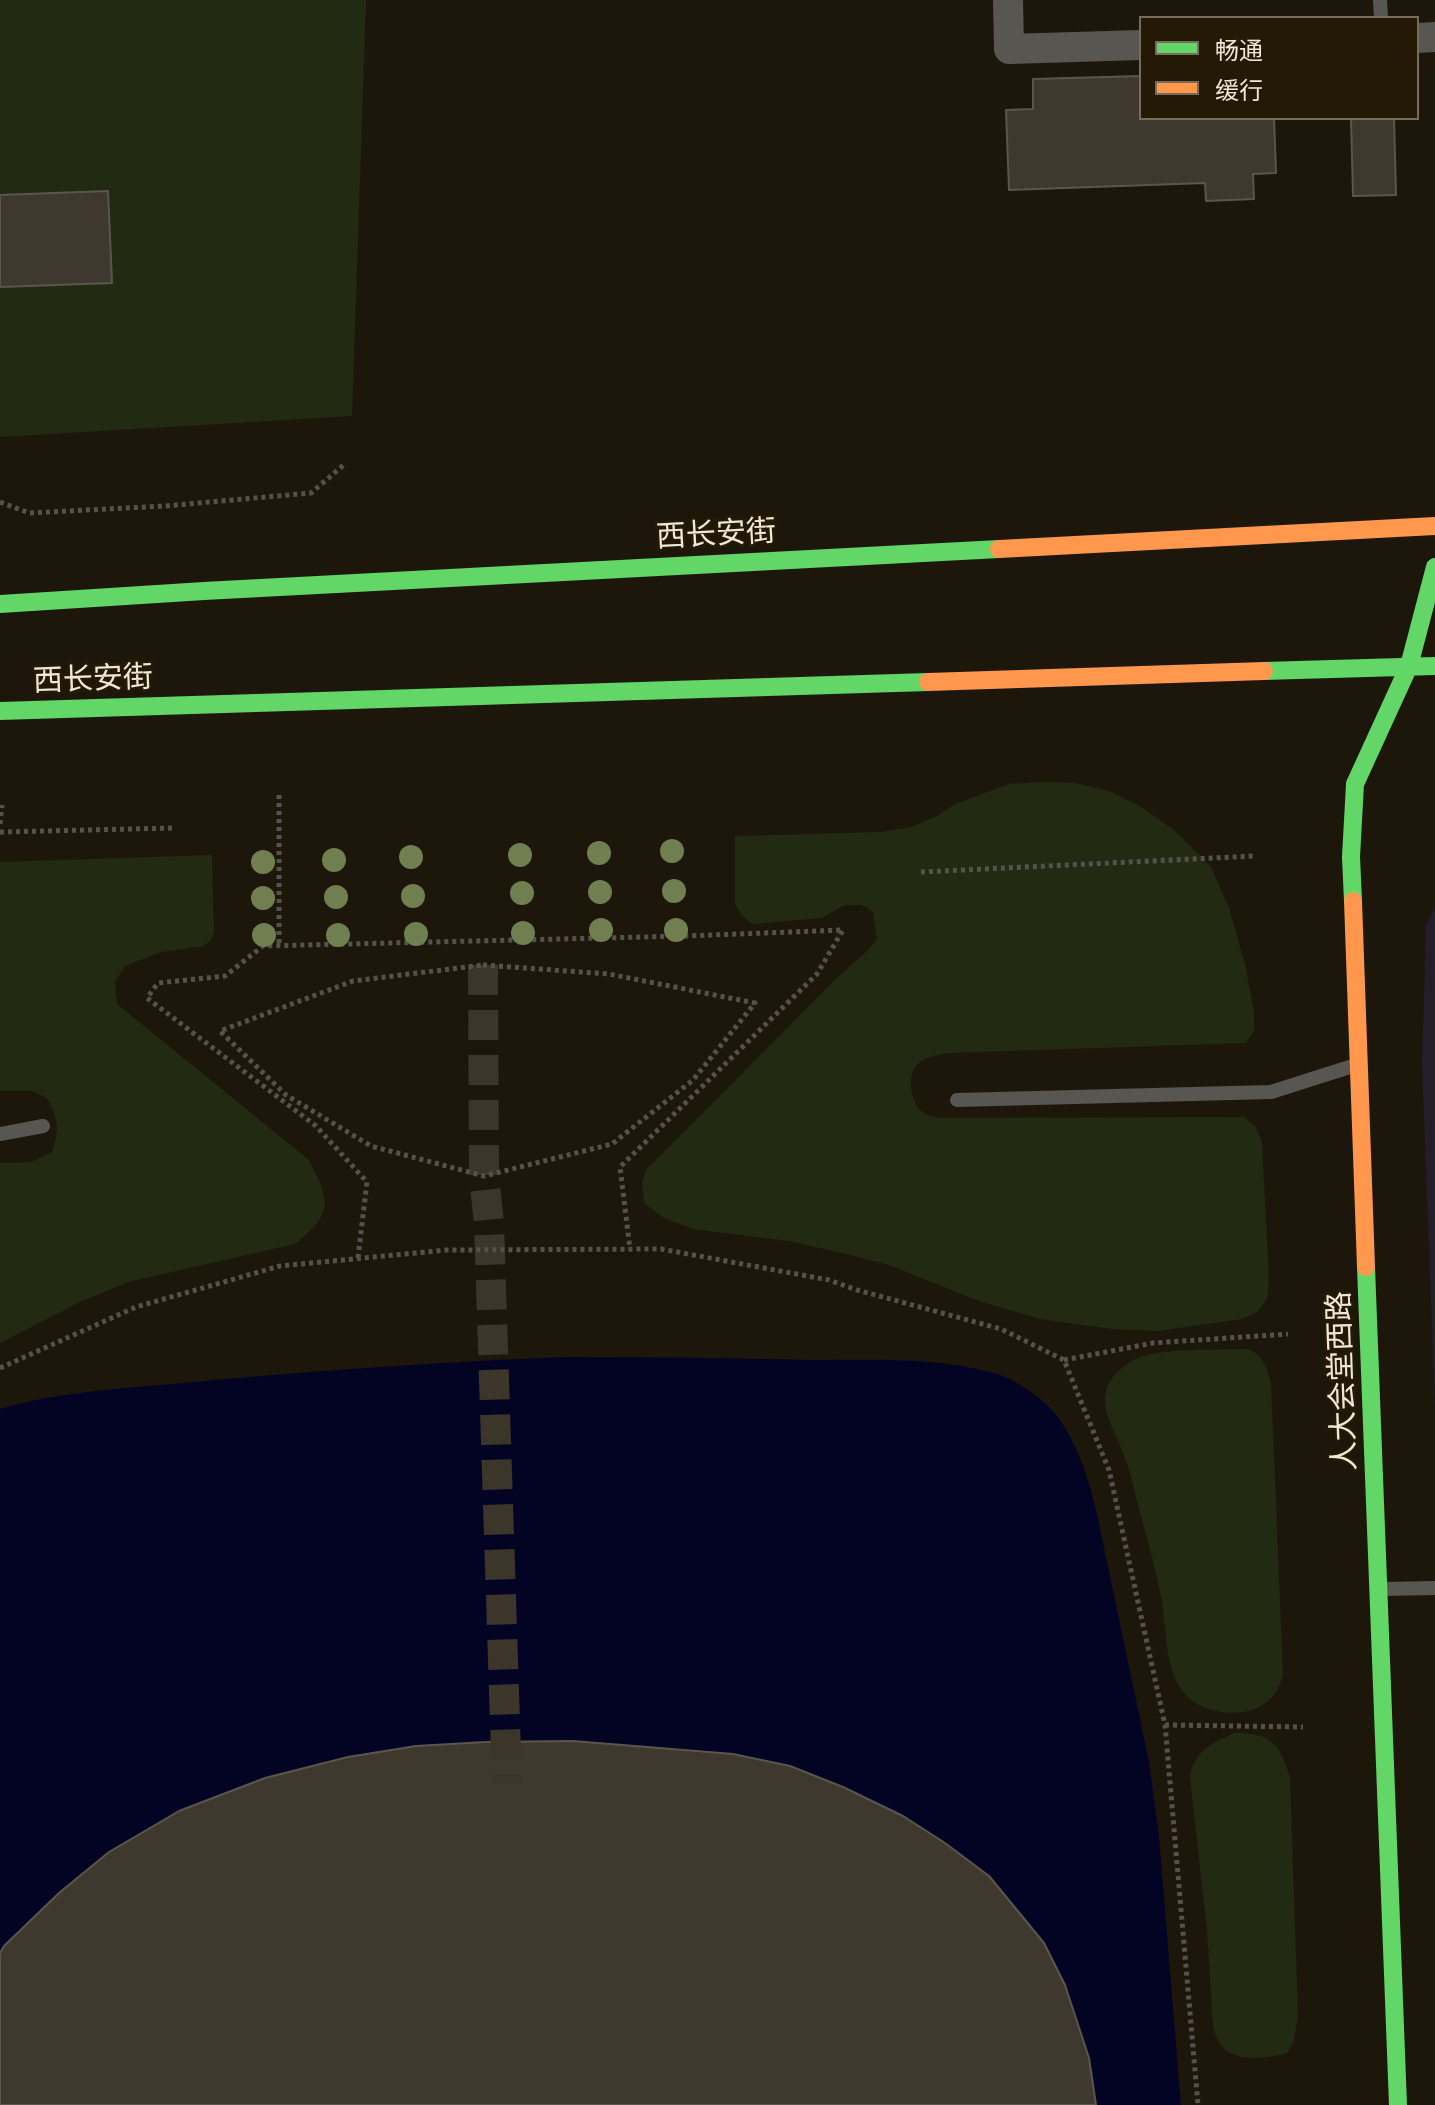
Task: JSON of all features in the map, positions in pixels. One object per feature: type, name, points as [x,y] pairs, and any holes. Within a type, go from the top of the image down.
[{"type":"main road","name":"西长安街","points":[[0,604],[1435,526]]},
{"type":"main road","name":"人大会堂西路","points":[[1398,2105],[1351,857],[1355,784],[1409,666],[1435,567]]},
{"type":"main road","name":"西长安街","points":[[0,711],[1435,666]]},
{"type":"street","points":[[1008,0],[1009,49],[1139,45]]},
{"type":"lane","points":[[957,1100],[1271,1092],[1360,1064]]},
{"type":"lane","points":[[0,1134],[43,1126]]},
{"type":"lane","points":[[1379,1589],[1435,1588]]},
{"type":"path","points":[[0,502],[29,513],[165,506],[311,493],[346,463]]},
{"type":"path","points":[[279,795],[279,946]]},
{"type":"path","points":[[0,824],[2,805]]},
{"type":"path","points":[[0,832],[174,828]]},
{"type":"path","points":[[921,872],[1255,856]]},
{"type":"path","points":[[358,1258],[367,1182],[316,1126],[147,998],[158,983],[225,976],[263,946],[843,930],[817,974],[620,1167],[630,1249]]},
{"type":"path","points":[[483,965],[609,974],[755,1003],[693,1080],[612,1144],[484,1176],[371,1146],[286,1095],[220,1031],[353,981],[483,965]]},
{"type":"path","points":[[0,1368],[136,1307],[280,1266],[447,1250],[661,1249],[829,1280],[1001,1329],[1064,1360],[1153,1343],[1288,1334]]},
{"type":"path","points":[[1064,1360],[1109,1470],[1165,1725],[1198,2105]]},
{"type":"path","points":[[1165,1725],[1303,1727]]},
{"type":"shaded area","points":[[1435,905],[1435,1406],[1422,1064],[1426,927]]},
{"type":"green space","points":[[0,0],[366,0],[352,416],[0,437]]},
{"type":"green space","points":[[1075,783],[1109,791],[1140,806],[1174,830],[1211,867],[1229,908],[1245,964],[1254,1011],[1254,1031],[1246,1043],[947,1053],[927,1058],[917,1065],[911,1083],[913,1097],[924,1113],[937,1118],[1244,1117],[1255,1126],[1262,1142],[1269,1281],[1267,1299],[1257,1312],[1242,1319],[1157,1331],[1112,1329],[1040,1319],[979,1301],[889,1265],[788,1241],[693,1229],[664,1218],[644,1203],[642,1181],[647,1169],[877,939],[873,912],[862,905],[845,905],[821,918],[753,924],[742,916],[735,903],[735,836],[881,832],[911,827],[955,804],[1009,784]]},
{"type":"green space","points":[[212,855],[214,933],[210,941],[204,946],[161,952],[125,966],[115,982],[117,1004],[309,1160],[324,1197],[322,1215],[317,1224],[295,1244],[128,1282],[78,1303],[0,1343],[0,1163],[31,1162],[52,1152],[57,1131],[56,1119],[47,1098],[32,1091],[0,1091],[0,862]]},
{"type":"green space","points":[[1247,1349],[1261,1358],[1271,1383],[1283,1674],[1279,1687],[1267,1702],[1248,1711],[1227,1712],[1206,1708],[1191,1700],[1174,1676],[1152,1558],[1129,1471],[1109,1420],[1105,1398],[1114,1376],[1138,1358],[1176,1351]]},
{"type":"green space","points":[[1235,1733],[1266,1738],[1278,1749],[1290,1777],[1298,2017],[1293,2043],[1287,2053],[1252,2058],[1241,2057],[1223,2047],[1213,2025],[1207,1930],[1190,1777],[1200,1754],[1212,1744]]},
{"type":"water","points":[[566,1357],[881,1360],[947,1364],[990,1372],[1015,1382],[1038,1397],[1061,1421],[1077,1450],[1093,1498],[1149,1762],[1159,1836],[1181,2105],[1096,2105],[1089,2058],[1065,1985],[1044,1943],[989,1876],[903,1816],[843,1787],[790,1766],[733,1754],[573,1741],[485,1742],[416,1746],[348,1757],[265,1778],[179,1811],[109,1852],[59,1893],[0,1953],[0,1409],[46,1398],[121,1388],[334,1370]]},
{"type":"building","points":[[1139,76],[1139,120],[1274,120],[1276,173],[1253,174],[1254,199],[1206,201],[1205,183],[1009,190],[1006,110],[1033,109],[1033,79]]},
{"type":"building","points":[[1351,120],[1394,120],[1396,195],[1353,196]]},
{"type":"building","points":[[108,191],[112,283],[0,287],[0,195]]},
{"type":"building","points":[[573,1741],[733,1754],[790,1766],[903,1816],[945,1843],[989,1876],[1044,1943],[1065,1985],[1089,2058],[1096,2105],[0,2105],[0,1953],[59,1893],[109,1852],[179,1811],[265,1778],[348,1757],[416,1746]]},
{"type":"tunnel","points":[[483,965],[484,1176],[489,1223],[507,1785]]},
{"type":"traffic: fast","points":[[0,604],[999,549]]},
{"type":"traffic: fast","points":[[1353,901],[1351,857],[1355,784],[1409,666],[1435,567]]},
{"type":"traffic: fast","points":[[1264,671],[1435,666]]},
{"type":"traffic: fast","points":[[0,711],[928,682]]},
{"type":"traffic: fast","points":[[1366,1267],[1398,2105]]},
{"type":"traffic: slow","points":[[999,549],[1435,526]]},
{"type":"traffic: slow","points":[[928,682],[1264,671]]},
{"type":"traffic: slow","points":[[1353,901],[1366,1267]]}]
